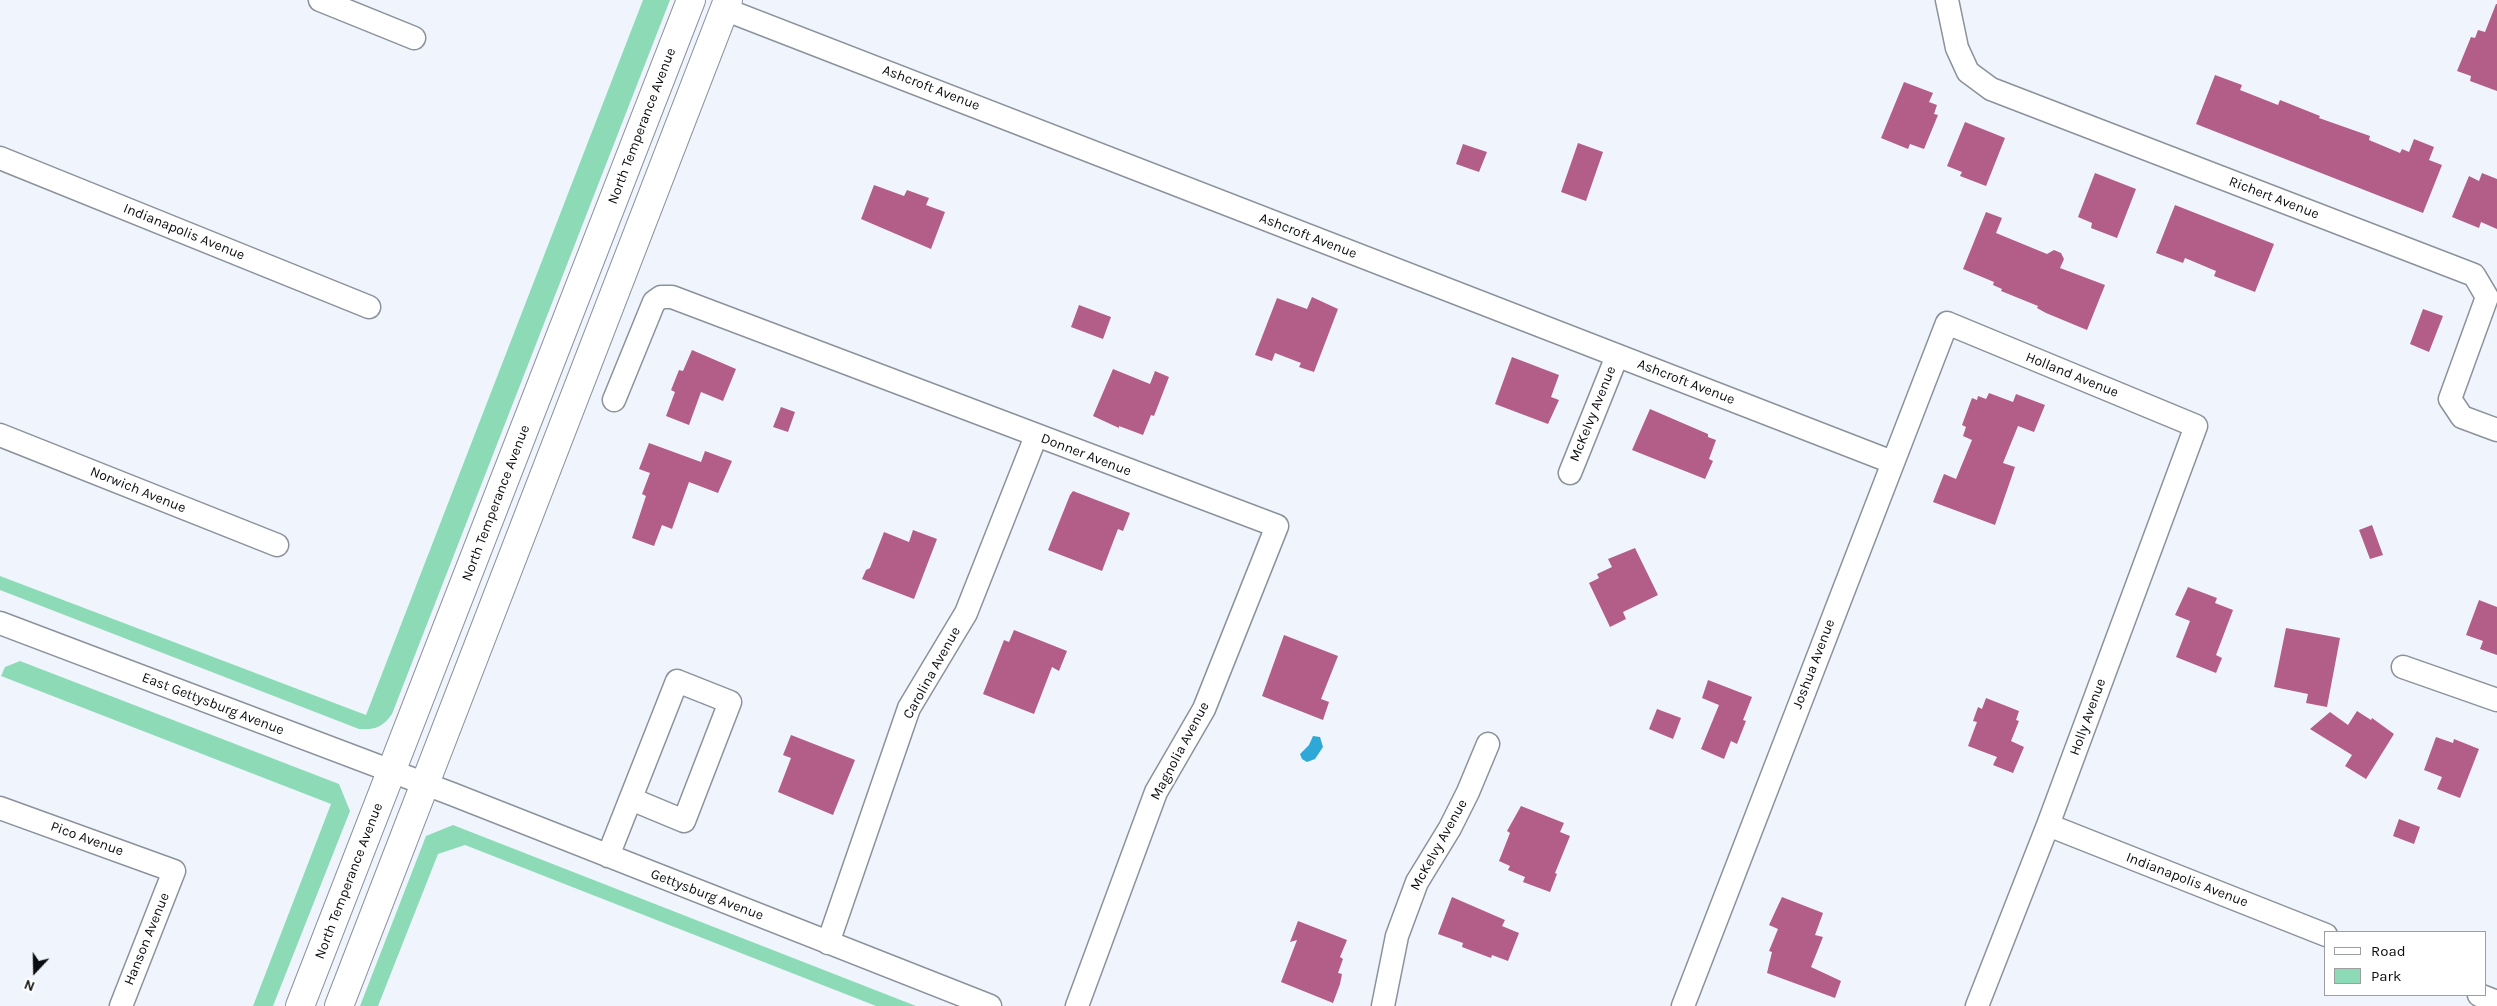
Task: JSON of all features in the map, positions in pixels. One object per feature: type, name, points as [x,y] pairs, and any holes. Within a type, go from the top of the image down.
[{"type":"main road","name":"North Temperance Avenue","points":[[300,1006],[691,0]]},
{"type":"main road","points":[[339,1006],[726,5]]},
{"type":"street","points":[[320,0],[414,38]]},
{"type":"street","name":"Richert Avenue","points":[[1947,0],[1957,48],[1968,72],[1991,88],[2474,275],[2487,297],[2450,399],[2462,417],[2497,430]]},
{"type":"street","name":"Ashcroft Avenue","points":[[726,5],[1617,356],[1892,462]]},
{"type":"street","name":"Indianapolis Avenue","points":[[0,158],[369,307]]},
{"type":"street","name":"Donner Avenue","points":[[614,400],[648,313],[654,302],[667,297],[693,303],[1036,436],[1277,526]]},
{"type":"street","name":"Holland Avenue","points":[[1947,323],[2196,426]]},
{"type":"street","name":"Joshua Avenue","points":[[1683,1006],[1947,323]]},
{"type":"street","name":"McKelvy Avenue","points":[[1570,473],[1617,356]]},
{"type":"street","name":"Holly Avenue","points":[[1977,1006],[2048,826],[2196,426]]},
{"type":"street","name":"Norwich Avenue","points":[[0,435],[276,545]]},
{"type":"street","name":"Carolina Avenue","points":[[828,942],[909,708],[966,613],[1036,436]]},
{"type":"street","name":"Magnolia Avenue","points":[[1077,1006],[1156,792],[1204,709],[1277,526]]},
{"type":"street","name":"East Gettysburg Avenue","points":[[0,623],[426,784]]},
{"type":"street","points":[[2403,666],[2497,700]]},
{"type":"street","points":[[608,856],[677,681],[730,702],[684,821],[631,799]]},
{"type":"street","name":"McKelvy Avenue","points":[[1382,1006],[1397,936],[1416,882],[1450,828],[1468,792],[1488,744]]},
{"type":"street","name":"Gettysburg Avenue","points":[[426,784],[828,942],[958,1000],[990,1006]]},
{"type":"street","name":"Pico Avenue","points":[[0,808],[174,871]]},
{"type":"street","name":"Indianapolis Avenue","points":[[2048,826],[2324,933]]},
{"type":"street","name":"Hanson Avenue","points":[[121,1006],[174,871]]},
{"type":"street","points":[[2482,996],[2497,1002]]},
{"type":"green space","points":[[643,0],[670,0],[392,714],[382,725],[370,729],[359,729],[0,590],[0,576],[366,715]]},
{"type":"green space","points":[[20,661],[339,784],[350,811],[273,1006],[253,1006],[331,804],[1,676],[5,667]]},
{"type":"green space","points":[[453,825],[916,1006],[876,1006],[465,845],[438,854],[378,1006],[360,1006],[426,836]]},
{"type":"water","points":[[1313,736],[1320,737],[1323,747],[1315,759],[1307,762],[1302,759],[1300,754],[1309,745]]},
{"type":"building","points":[[2496,4],[2497,91],[2470,81],[2471,76],[2457,71],[2471,37],[2475,38],[2478,30],[2485,32]]},
{"type":"building","points":[[2215,75],[2242,85],[2240,90],[2278,105],[2280,100],[2320,116],[2319,118],[2370,136],[2369,140],[2400,153],[2402,149],[2409,152],[2414,139],[2434,147],[2429,160],[2442,165],[2423,213],[2196,124]]},
{"type":"building","points":[[1904,82],[1933,93],[1929,102],[1937,105],[1934,114],[1938,115],[1924,149],[1910,144],[1908,149],[1881,138]]},
{"type":"building","points":[[1965,122],[2005,138],[1986,186],[1960,176],[1962,172],[1947,166]]},
{"type":"building","points":[[1578,143],[1603,152],[1586,201],[1561,192]]},
{"type":"building","points":[[1463,144],[1487,152],[1479,172],[1456,164]]},
{"type":"building","points":[[2095,173],[2136,189],[2117,238],[2091,228],[2092,223],[2078,217]]},
{"type":"building","points":[[2482,173],[2497,179],[2497,229],[2481,222],[2479,228],[2452,217],[2469,176],[2479,181]]},
{"type":"building","points":[[874,185],[904,196],[907,190],[929,198],[926,205],[945,212],[931,249],[861,219]]},
{"type":"building","points":[[2175,205],[2274,244],[2255,292],[2214,276],[2216,271],[2185,258],[2183,263],[2156,253]]},
{"type":"building","points":[[1986,212],[2002,218],[1996,233],[2047,254],[2054,250],[2061,253],[2064,259],[2060,268],[2105,285],[2087,330],[2046,313],[2037,308],[2038,306],[2001,291],[2002,289],[1993,285],[1994,282],[1963,269]]},
{"type":"building","points":[[1312,297],[1338,309],[1314,372],[1299,367],[1301,363],[1275,353],[1272,361],[1255,355],[1277,298],[1307,309]]},
{"type":"building","points":[[1079,305],[1111,317],[1103,339],[1071,327]]},
{"type":"building","points":[[2423,309],[2443,316],[2429,352],[2410,344]]},
{"type":"building","points":[[692,350],[736,369],[723,401],[701,392],[689,425],[666,416],[675,392],[671,390],[679,370],[683,371]]},
{"type":"building","points":[[1512,357],[1559,375],[1551,397],[1559,400],[1548,424],[1495,404]]},
{"type":"building","points":[[1113,369],[1150,384],[1155,371],[1169,377],[1154,416],[1151,415],[1143,435],[1119,426],[1119,428],[1093,416]]},
{"type":"building","points":[[1989,393],[2013,402],[2016,394],[2045,405],[2034,432],[2018,426],[2003,463],[2015,467],[1995,525],[1933,502],[1944,474],[1956,479],[1972,440],[1963,436],[1966,427],[1962,425],[1972,398],[1977,400],[1978,396],[1986,399]]},
{"type":"building","points":[[781,407],[795,412],[788,432],[773,427]]},
{"type":"building","points":[[1650,409],[1708,434],[1708,437],[1716,440],[1709,459],[1713,461],[1705,479],[1632,450]]},
{"type":"building","points":[[649,443],[701,462],[705,451],[732,461],[718,493],[689,482],[672,529],[662,525],[654,546],[632,538],[646,496],[642,494],[650,473],[639,469]]},
{"type":"building","points":[[1073,491],[1130,513],[1123,531],[1118,529],[1102,571],[1048,550]]},
{"type":"building","points":[[2372,525],[2383,555],[2370,559],[2359,530]]},
{"type":"building","points":[[913,530],[937,539],[914,599],[862,579],[866,570],[870,568],[884,532],[909,542]]},
{"type":"building","points":[[1635,548],[1658,595],[1623,612],[1626,619],[1610,627],[1589,583],[1599,578],[1597,574],[1612,567],[1608,559]]},
{"type":"building","points":[[2188,587],[2217,598],[2215,603],[2233,610],[2216,655],[2222,658],[2216,673],[2176,657],[2190,621],[2175,615]]},
{"type":"building","points":[[2479,600],[2497,607],[2497,655],[2480,649],[2483,641],[2466,635]]},
{"type":"building","points":[[2286,628],[2340,638],[2327,707],[2306,703],[2308,694],[2274,687]]},
{"type":"building","points":[[1014,630],[1067,651],[1059,671],[1052,667],[1034,714],[983,694],[1004,640],[1009,642]]},
{"type":"building","points":[[1284,635],[1338,656],[1321,699],[1329,702],[1323,720],[1262,696]]},
{"type":"building","points":[[1708,680],[1752,697],[1743,720],[1746,721],[1737,744],[1731,741],[1724,759],[1701,749],[1719,705],[1702,698]]},
{"type":"building","points":[[1986,698],[2019,711],[2016,720],[2019,721],[2011,741],[2024,747],[2013,773],[1993,765],[1997,757],[1968,746],[1977,722],[1973,721],[1978,707],[1982,709]]},
{"type":"building","points":[[1657,709],[1681,718],[1673,739],[1649,729]]},
{"type":"building","points":[[2357,711],[2371,720],[2372,718],[2394,734],[2366,779],[2345,766],[2352,755],[2310,729],[2330,712],[2348,725]]},
{"type":"building","points":[[791,735],[855,760],[833,815],[778,792],[791,758],[783,755]]},
{"type":"building","points":[[2436,737],[2453,743],[2454,739],[2479,749],[2460,798],[2437,789],[2442,777],[2424,770]]},
{"type":"building","points":[[1521,806],[1564,823],[1560,832],[1570,836],[1555,873],[1557,874],[1550,892],[1523,882],[1525,877],[1508,870],[1510,866],[1499,861],[1510,833],[1507,831]]},
{"type":"building","points":[[2399,819],[2420,827],[2414,844],[2393,836]]},
{"type":"building","points":[[1452,897],[1505,920],[1502,926],[1519,933],[1508,961],[1492,955],[1491,958],[1462,947],[1463,943],[1438,934]]},
{"type":"building","points":[[1782,897],[1823,913],[1815,935],[1823,937],[1811,967],[1841,981],[1835,998],[1767,973],[1772,952],[1769,951],[1778,929],[1769,925]]},
{"type":"building","points":[[1298,921],[1347,940],[1340,957],[1343,959],[1338,973],[1342,974],[1333,1003],[1281,982],[1297,940],[1290,942]]}]
